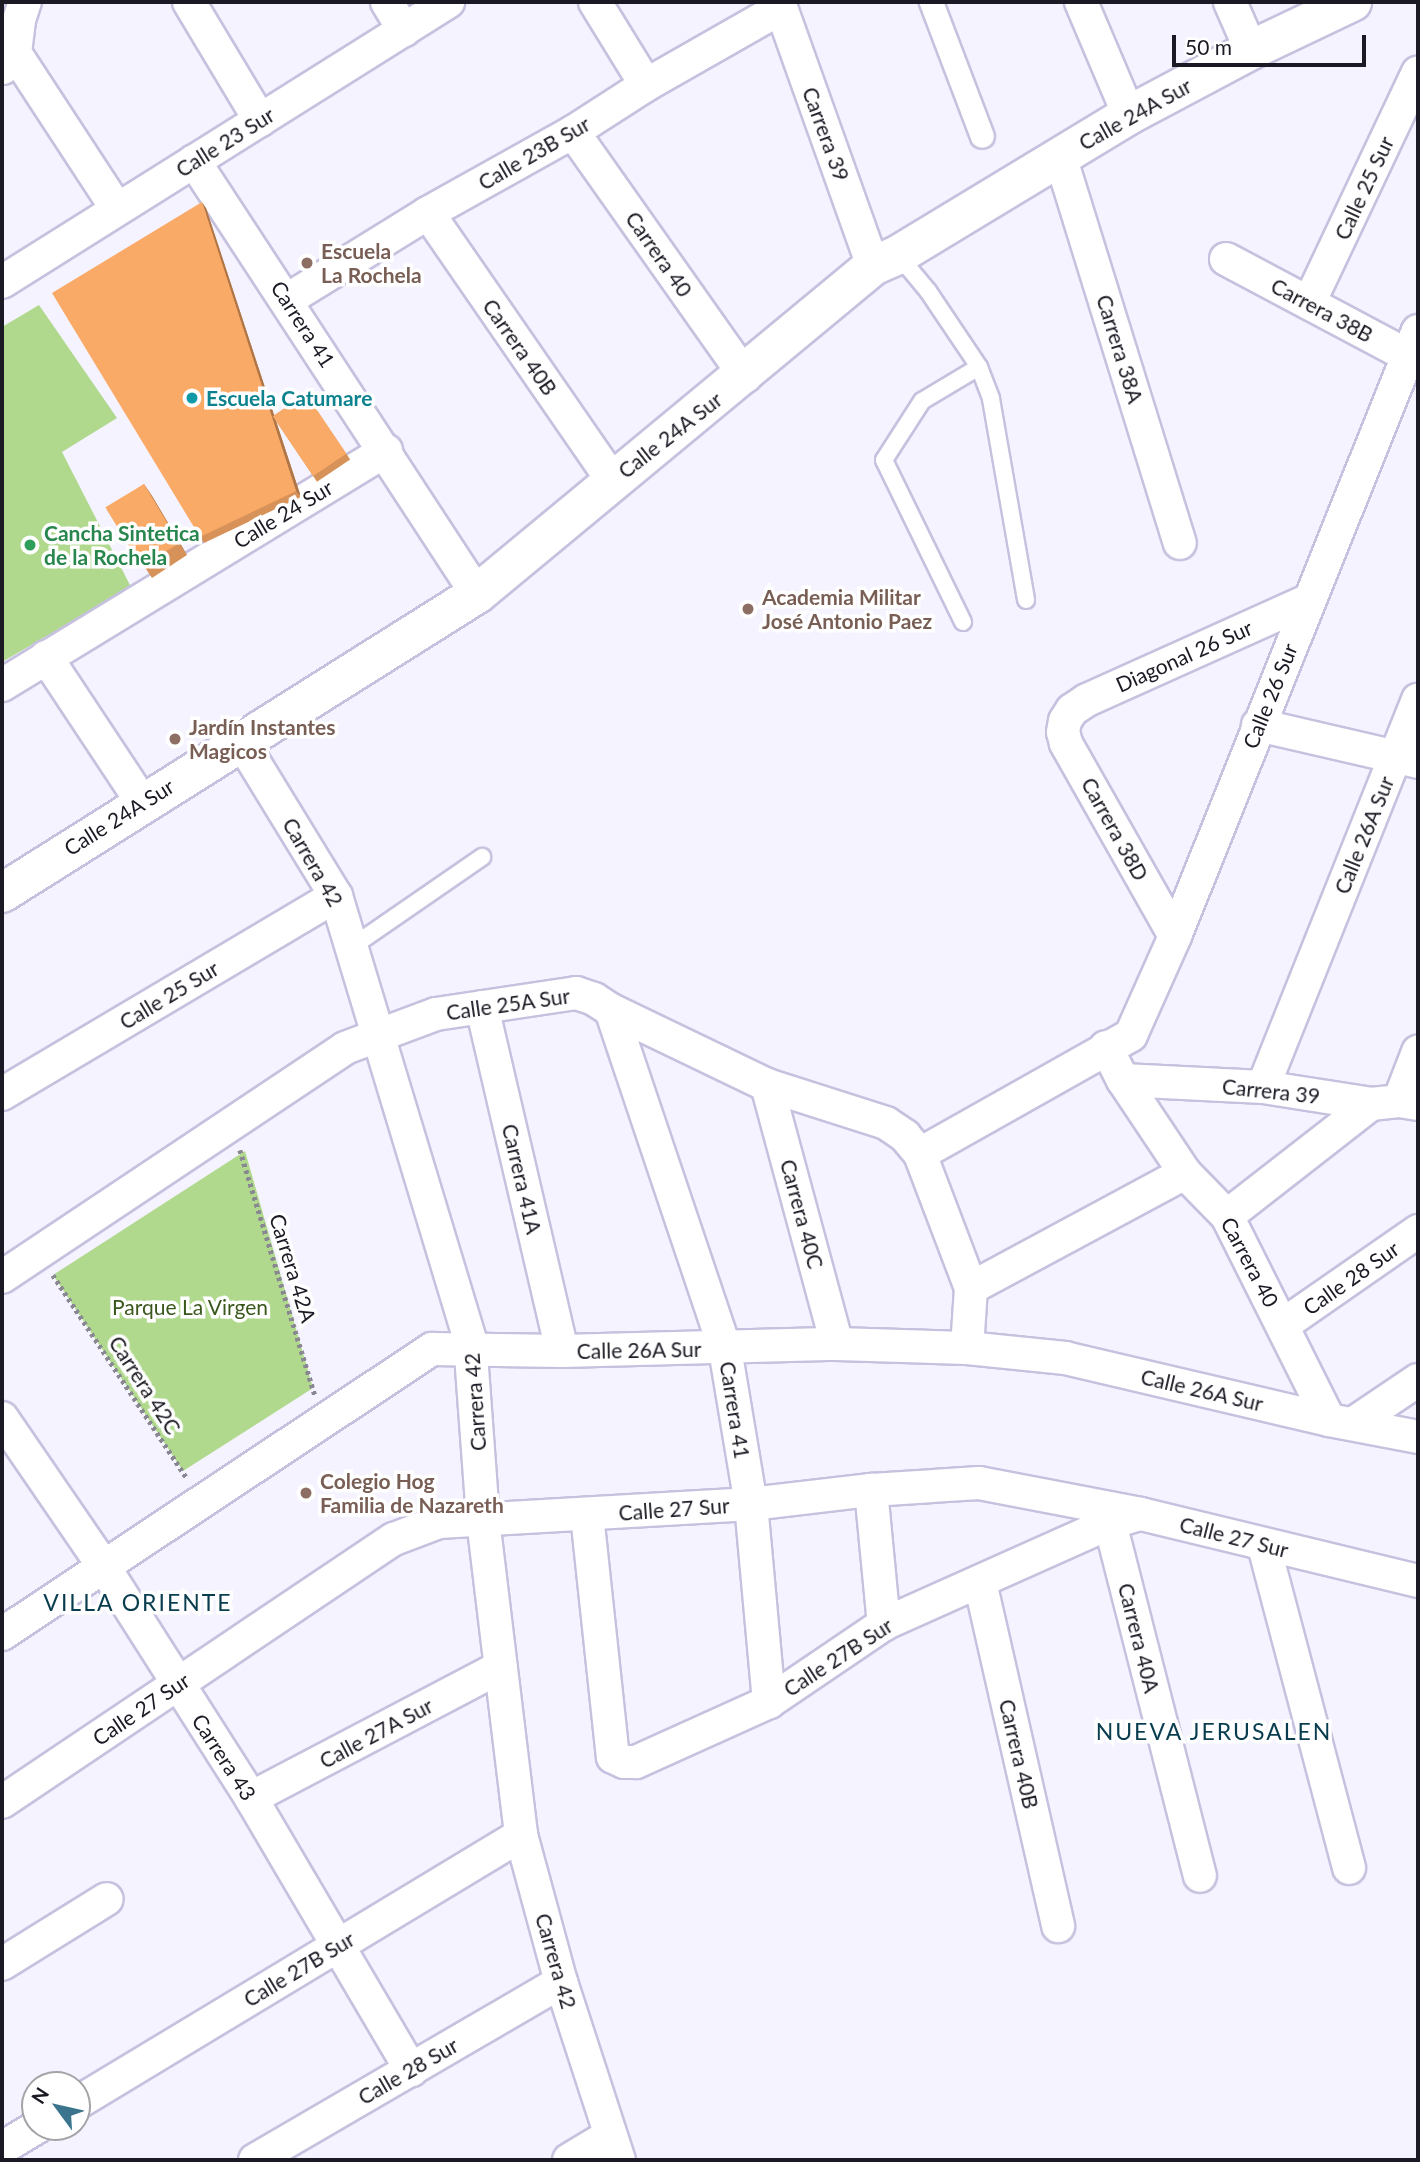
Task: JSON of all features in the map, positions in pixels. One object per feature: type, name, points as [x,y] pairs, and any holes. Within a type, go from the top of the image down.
[{"type":"street","points":[[189,2],[260,120]]},
{"type":"street","points":[[387,2],[404,30]]},
{"type":"street","name":"Calle 23 Sur","points":[[2,282],[448,2]]},
{"type":"street","points":[[595,2],[646,85]]},
{"type":"street","points":[[931,2],[982,136]]},
{"type":"street","points":[[1081,2],[1129,116]]},
{"type":"street","points":[[1230,2],[1251,50]]},
{"type":"street","name":"Calle 24A Sur","points":[[2,893],[142,802],[477,594],[612,480],[886,261],[1129,116],[1251,50],[1352,2]]},
{"type":"street","name":"Calle 23B Sur","points":[[288,300],[428,213],[573,132],[780,5]]},
{"type":"street","name":"Carrera 39","points":[[780,5],[886,261]]},
{"type":"street","points":[[16,8],[8,61],[117,209]]},
{"type":"street","name":"Calle 25 Sur","points":[[1309,303],[1418,72]]},
{"type":"street","name":"Carrera 40","points":[[573,132],[745,376]]},
{"type":"street","name":"Carrera 38A","points":[[1060,156],[1180,543]]},
{"type":"street","name":"Carrera 41","points":[[194,161],[288,300],[477,594]]},
{"type":"street","name":"Carrera 40B","points":[[428,213],[612,480]]},
{"type":"street","name":"Carrera 38B","points":[[1226,259],[1309,303],[1414,349]]},
{"type":"street","name":"Calle 26 Sur","points":[[1106,1047],[1131,1035],[1175,936],[1258,725],[1414,349]]},
{"type":"street","name":"Calle 24 Sur","points":[[2,685],[386,452]]},
{"type":"street","name":"Diagonal 26 Sur","points":[[1065,721],[1072,710],[1087,700],[1310,600]]},
{"type":"street","points":[[46,657],[142,802]]},
{"type":"street","name":"Calle 26A Sur","points":[[1263,1087],[1407,758],[1418,700]]},
{"type":"street","name":"Carrera 38D","points":[[1065,721],[1063,732],[1066,743],[1175,936]]},
{"type":"street","points":[[1258,725],[1407,758]]},
{"type":"street","name":"Carrera 42","points":[[241,741],[336,896],[471,1350],[483,1520],[520,1835],[561,1982],[614,2148]]},
{"type":"street","name":"Calle 25 Sur","points":[[2,1094],[336,896]]},
{"type":"street","name":"Calle 25A Sur","points":[[2,1277],[37,1251],[233,1125],[345,1048],[436,1014],[576,993],[594,999],[611,1010],[767,1085],[886,1123],[905,1136],[920,1154]]},
{"type":"street","name":"Carrera 41A","points":[[482,1007],[562,1352]]},
{"type":"street","name":"Carrera 41","points":[[611,1010],[725,1349],[751,1504],[769,1702]]},
{"type":"street","points":[[967,1348],[971,1288],[920,1154],[1106,1047]]},
{"type":"street","name":"Carrera 40","points":[[1106,1047],[1123,1080],[1185,1173],[1227,1216],[1283,1325],[1342,1421]]},
{"type":"street","points":[[1227,1216],[1396,1103],[1418,1052]]},
{"type":"street","name":"Carrera 39","points":[[1123,1080],[1263,1087],[1396,1103]]},
{"type":"street","name":"Carrera 40C","points":[[767,1085],[837,1344]]},
{"type":"street","points":[[971,1288],[1185,1173]]},
{"type":"street","name":"Calle 28 Sur","points":[[1283,1325],[1418,1231]]},
{"type":"street","name":"Calle 26A Sur","points":[[2,1634],[432,1349],[562,1352],[837,1344],[967,1348],[1065,1358],[1418,1437]]},
{"type":"street","points":[[1342,1421],[1418,1380]]},
{"type":"street","name":"Carrera 43","points":[[2,1418],[10,1450],[104,1567],[251,1798],[411,2070]]},
{"type":"street","name":"Calle 27 Sur","points":[[2,1802],[394,1539],[439,1522],[751,1504],[871,1490],[979,1483],[1141,1514],[1264,1546],[1418,1581]]},
{"type":"street","points":[[871,1490],[884,1624]]},
{"type":"street","name":"Calle 27B Sur","points":[[587,1515],[613,1757],[624,1762],[636,1762],[769,1702],[884,1624],[1110,1523],[1141,1514]]},
{"type":"street","name":"Carrera 40A","points":[[1110,1523],[1199,1876]]},
{"type":"street","points":[[1264,1546],[1349,1868]]},
{"type":"street","name":"Carrera 40B","points":[[981,1582],[1058,1926]]},
{"type":"street","name":"Calle 27A Sur","points":[[251,1798],[500,1667]]},
{"type":"street","name":"Calle 27B Sur","points":[[91,2095],[520,1835]]},
{"type":"street","points":[[2,1964],[107,1899]]},
{"type":"street","name":"Calle 28 Sur","points":[[255,2160],[561,1982]]},
{"type":"street","points":[[2,2148],[21,2137]]},
{"type":"street","points":[[569,2160],[614,2148]]},
{"type":"lane","points":[[886,261],[928,291],[979,367],[991,399],[1026,600]]},
{"type":"lane","points":[[963,622],[884,460],[922,401],[979,367]]},
{"type":"lane","points":[[353,946],[482,857]]},
{"type":"path","name":"Carrera 42A","points":[[233,1125],[323,1421]]},
{"type":"path","name":"Carrera 42C","points":[[37,1251],[203,1502]]},
{"type":"green space","points":[[39,305],[117,418],[62,452],[131,587],[2,662],[2,327]]},
{"type":"green space","name":"Parque La Virgen","points":[[245,1151],[313,1388],[183,1471],[53,1275]]},
{"type":"building","name":"Escuela Catumare","points":[[202,202],[296,491],[200,537],[52,293]]},
{"type":"building","name":"Escuela Catumare","points":[[306,394],[346,454],[313,476],[273,416]]},
{"type":"building","points":[[144,484],[180,543],[141,566],[105,507]]},
{"type":"place","name":"Escuela La Rochela","points":[[307,263]]},
{"type":"place","name":"Escuela Catumare","points":[[192,398]]},
{"type":"place","name":"Cancha Sintetica de la Rochela","points":[[30,545]]},
{"type":"place","name":"Academia Militar José Antonio Paez","points":[[748,609]]},
{"type":"place","name":"Jardín Instantes Magicos","points":[[175,739]]},
{"type":"place","name":"Colegio Hog Familia de Nazareth","points":[[306,1493]]},
{"type":"district","name":"VILLA ORIENTE","points":[[138,1602]]},
{"type":"district","name":"NUEVA JERUSALEN","points":[[1214,1731]]}]
